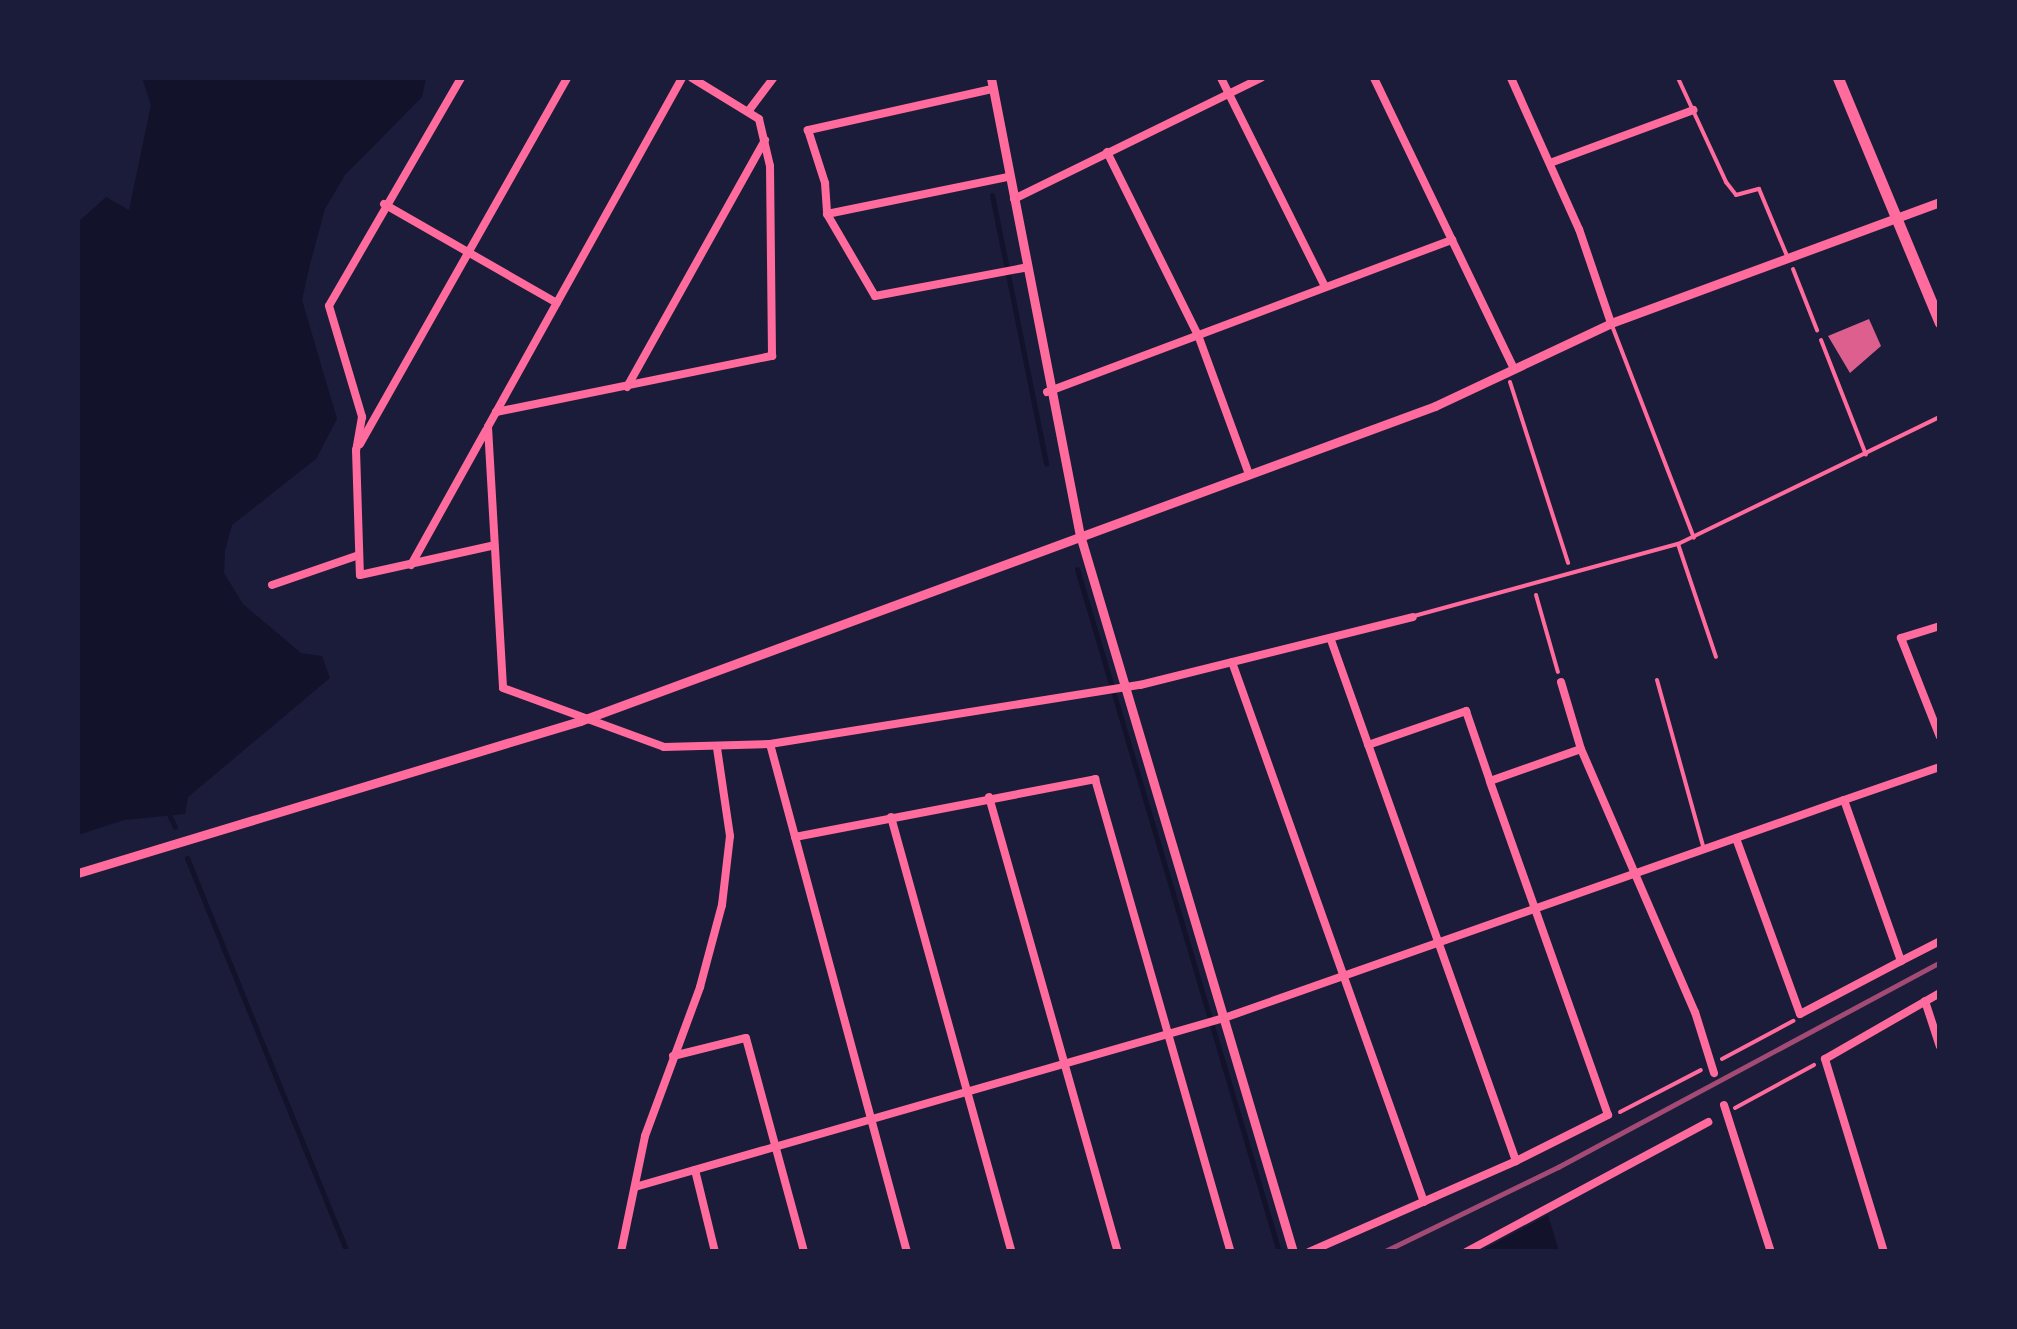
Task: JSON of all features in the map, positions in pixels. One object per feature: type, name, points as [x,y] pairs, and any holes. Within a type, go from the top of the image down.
[{"type":"main road","points":[[1838,78],[1940,323]]},
{"type":"street","points":[[461,78],[384,204],[329,306],[362,418],[356,450],[359,555],[365,578],[491,546]]},
{"type":"street","points":[[356,450],[567,78]]},
{"type":"street","points":[[412,565],[682,78]]},
{"type":"street","points":[[496,412],[772,356],[765,140],[750,109],[692,78]]},
{"type":"street","points":[[750,109],[772,78]]},
{"type":"street","points":[[1221,78],[1325,287]]},
{"type":"street","points":[[1011,201],[1261,78]]},
{"type":"street","points":[[1374,78],[1510,370]]},
{"type":"street","points":[[1511,78],[1550,162],[1611,323]]},
{"type":"street","points":[[1021,268],[875,296],[827,214],[825,184],[808,130],[991,83],[1021,268],[1080,535],[1120,688],[1293,1252]]},
{"type":"street","points":[[1550,162],[1694,110]]},
{"type":"street","points":[[627,387],[765,140]]},
{"type":"street","points":[[1107,152],[1198,334],[1249,474]]},
{"type":"street","points":[[827,214],[1008,177]]},
{"type":"street","points":[[78,873],[580,721],[1435,406],[1611,323],[1940,202]]},
{"type":"street","points":[[384,204],[557,302]]},
{"type":"street","points":[[1047,392],[1452,240]]},
{"type":"street","points":[[488,426],[491,546],[504,688],[580,721],[664,747],[770,744],[1120,688],[1332,640],[1412,617]]},
{"type":"street","points":[[272,586],[359,555]]},
{"type":"street","points":[[1940,626],[1901,638],[1940,737]]},
{"type":"street","points":[[1332,640],[1516,1161]]},
{"type":"street","points":[[1232,662],[1424,1202]]},
{"type":"street","points":[[1561,682],[1581,749],[1636,873],[1714,1074]]},
{"type":"street","points":[[1309,1252],[1608,1116],[1466,711],[1368,744]]},
{"type":"street","points":[[770,744],[907,1252]]},
{"type":"street","points":[[621,1252],[634,1187],[673,1056],[700,987],[728,870],[730,836],[717,748]]},
{"type":"street","points":[[1490,781],[1581,749]]},
{"type":"street","points":[[634,1187],[1204,1024],[1940,767]]},
{"type":"street","points":[[795,837],[1095,779],[1230,1252]]},
{"type":"street","points":[[989,797],[1118,1252]]},
{"type":"street","points":[[1844,800],[1901,961]]},
{"type":"street","points":[[891,817],[1012,1252]]},
{"type":"street","points":[[1736,838],[1800,1014],[1940,941]]},
{"type":"street","points":[[1884,1252],[1825,1059],[1940,993]]},
{"type":"street","points":[[1925,1000],[1940,1047]]},
{"type":"street","points":[[673,1056],[746,1038],[804,1252]]},
{"type":"street","points":[[1724,1105],[1771,1252]]},
{"type":"street","points":[[1466,1252],[1708,1122]]},
{"type":"street","points":[[694,1170],[715,1252]]},
{"type":"lane","points":[[1678,78],[1736,196],[1759,188],[1787,256]]},
{"type":"lane","points":[[1611,323],[1694,538]]},
{"type":"lane","points":[[1821,340],[1866,455]]},
{"type":"lane","points":[[1412,617],[1573,578],[1694,538],[1940,417]]},
{"type":"lane","points":[[1678,544],[1716,658]]},
{"type":"lane","points":[[1657,680],[1704,850]]},
{"type":"path","points":[[1787,256],[1821,340]]},
{"type":"path","points":[[1510,370],[1573,578]]},
{"type":"path","points":[[1533,587],[1561,682]]},
{"type":"path","points":[[1725,1058],[1800,1014]]},
{"type":"path","points":[[1740,1106],[1825,1059]]},
{"type":"path","points":[[1608,1116],[1696,1074]]},
{"type":"shaded area","points":[[142,78],[426,78],[422,97],[345,175],[325,209],[310,264],[302,300],[337,419],[316,459],[232,525],[225,551],[224,573],[243,604],[301,653],[322,656],[330,678],[188,797],[185,814],[124,820],[78,835],[78,222],[106,197],[129,210],[151,105]]},
{"type":"shaded area","points":[[1548,1215],[1559,1251],[1481,1251]]},
{"type":"building","points":[[1869,319],[1881,346],[1850,373],[1828,336]]},
{"type":"waterway","points":[[992,195],[1046,464]]},
{"type":"waterway","points":[[1077,569],[1279,1252]]},
{"type":"waterway","points":[[170,817],[175,827]]},
{"type":"waterway","points":[[187,858],[347,1252]]},
{"type":"railway","points":[[1383,1252],[1558,1167],[1940,962]]}]
